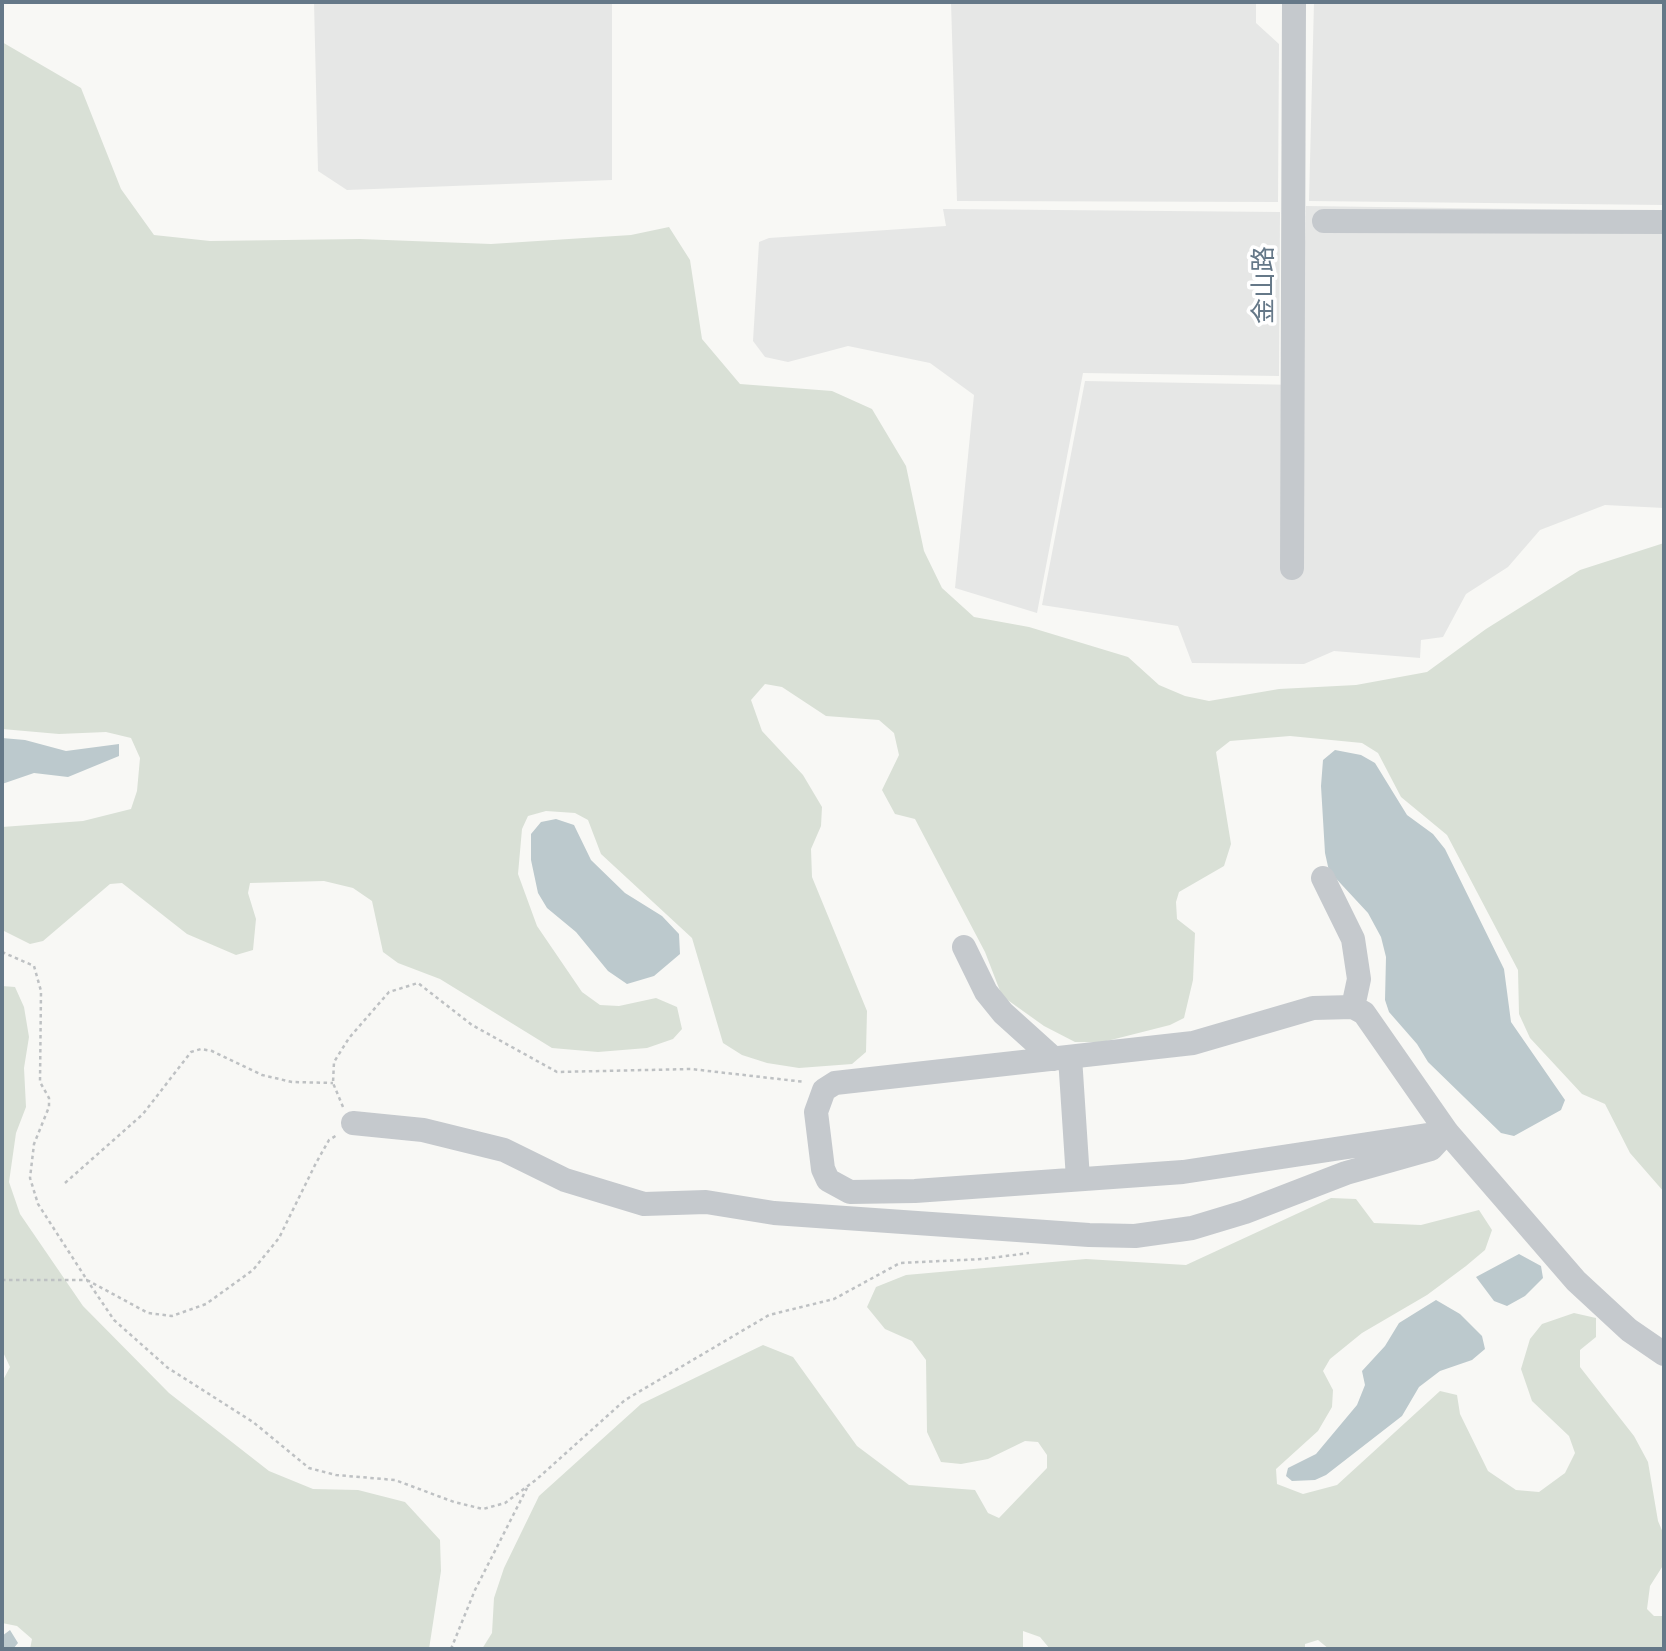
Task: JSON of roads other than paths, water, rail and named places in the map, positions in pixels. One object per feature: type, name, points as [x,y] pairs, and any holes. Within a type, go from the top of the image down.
[{"type":"street","name":"金山路","points":[[1292,568],[1294,2]]},
{"type":"street","points":[[1324,221],[1664,222]]},
{"type":"street","points":[[1322,878],[1353,939],[1359,979],[1353,1007]]},
{"type":"street","points":[[964,947],[986,992],[1003,1013],[1062,1058],[1078,1180]]},
{"type":"street","points":[[1447,1132],[1183,1172],[849,1192],[828,1180],[822,1168],[816,1112],[824,1090],[835,1083],[956,1067],[1193,1043],[1313,1008],[1353,1007],[1364,1013],[1447,1132],[1585,1290],[1629,1330],[1664,1354]]},
{"type":"street","points":[[353,1123],[423,1130],[504,1150],[565,1180],[644,1205],[706,1202],[774,1213],[1089,1236],[1135,1236],[1192,1228],[1245,1212],[1346,1172],[1431,1149],[1447,1132]]}]
